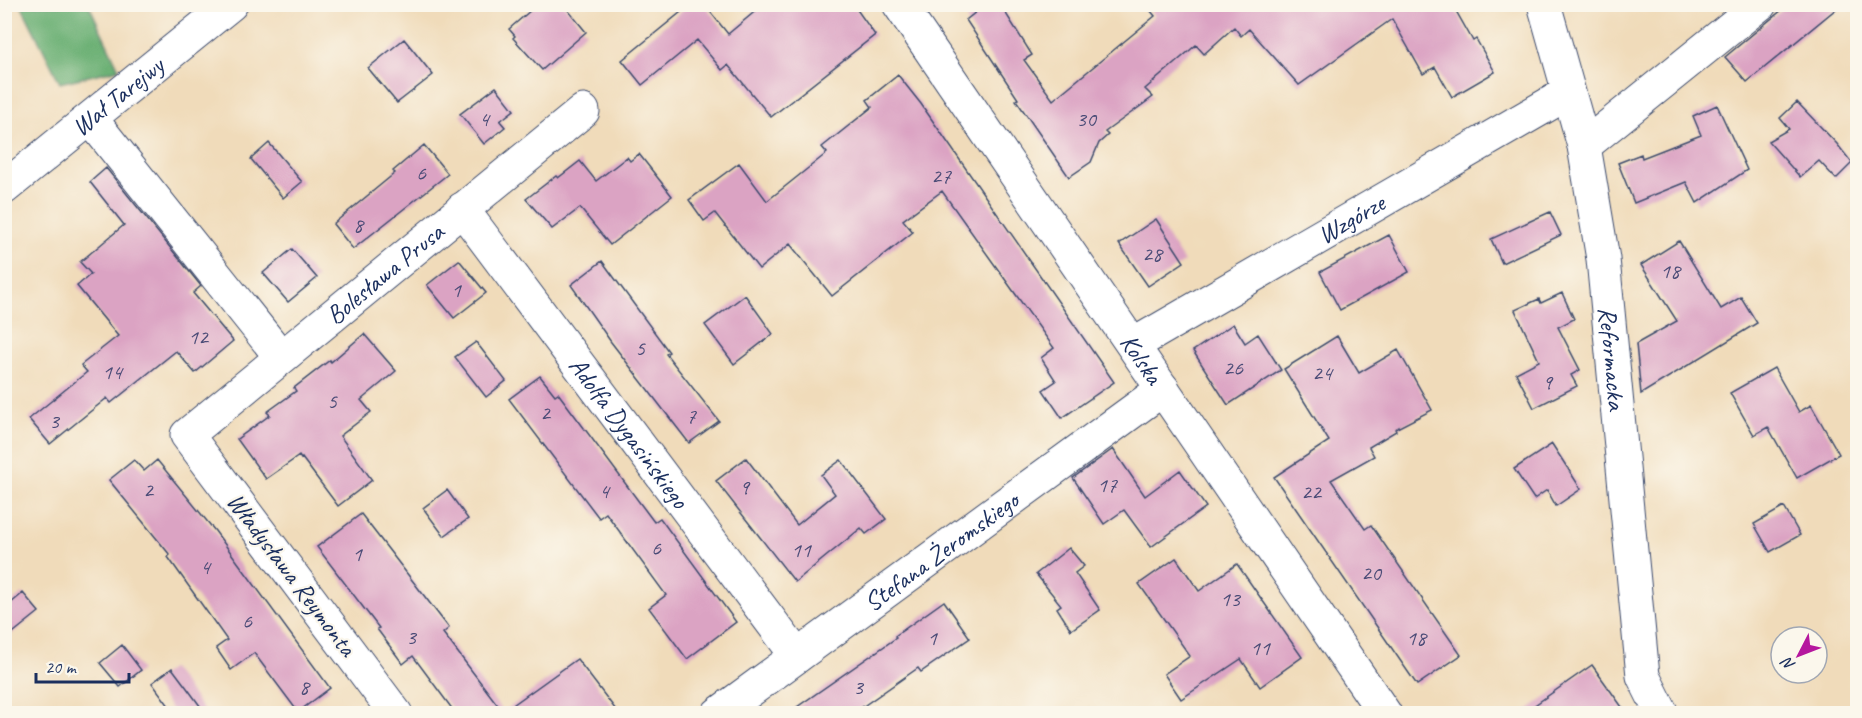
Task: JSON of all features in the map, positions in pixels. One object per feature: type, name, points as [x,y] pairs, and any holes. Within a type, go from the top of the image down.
[{"type":"street","name":"Wał Tarejwy","points":[[4,188],[231,4]]},
{"type":"street","name":"Kolska","points":[[899,4],[1385,714]]},
{"type":"street","name":"Reformacka","points":[[1544,4],[1584,146],[1603,259],[1643,676],[1662,714]]},
{"type":"street","points":[[1584,146],[1760,4]]},
{"type":"street","name":"Wzgórze","points":[[1133,345],[1568,93]]},
{"type":"street","name":"Bolesława Prusa","points":[[187,435],[583,111]]},
{"type":"street","points":[[91,119],[281,357]]},
{"type":"street","name":"Adolfa Dygasińskiego","points":[[462,209],[797,656]]},
{"type":"street","name":"Stefana Żeromskiego","points":[[718,714],[1162,389]]},
{"type":"street","name":"Władysława Reymonta","points":[[187,435],[396,714]]},
{"type":"green space","points":[[21,5],[89,5],[119,69],[60,83]]},
{"type":"building","points":[[538,4],[563,4],[586,32],[542,70],[513,38],[515,36],[509,29]]},
{"type":"building","points":[[691,4],[704,4],[728,34],[764,4],[853,4],[875,35],[771,117],[728,65],[722,70],[697,40],[642,85],[622,60]]},
{"type":"building","points":[[986,4],[1000,4],[1032,55],[1024,60],[1053,100],[1155,16],[1145,4],[1452,4],[1473,41],[1476,39],[1495,72],[1452,97],[1435,67],[1423,74],[1392,19],[1299,85],[1249,29],[1241,36],[1234,27],[1204,54],[1196,45],[1145,89],[1153,97],[1105,132],[1108,135],[1099,143],[1091,162],[1069,177],[1016,100],[1018,99],[966,20]]},
{"type":"building","points":[[1789,4],[1842,4],[1747,82],[1725,57]]},
{"type":"building","points":[[404,39],[433,75],[397,103],[368,68]]},
{"type":"building","points":[[898,75],[921,104],[1114,382],[1062,418],[1043,390],[1056,381],[1041,358],[1054,348],[942,191],[903,220],[913,232],[832,296],[790,244],[759,269],[715,213],[704,221],[689,200],[739,163],[767,201],[827,153],[822,147],[872,107],[867,100]]},
{"type":"building","points":[[496,87],[514,110],[500,121],[505,127],[484,144],[460,114]]},
{"type":"building","points":[[1797,102],[1852,163],[1836,179],[1819,161],[1800,177],[1768,141],[1789,129],[1780,118]]},
{"type":"building","points":[[1717,105],[1747,170],[1697,203],[1686,182],[1634,203],[1618,163],[1641,154],[1642,158],[1701,135],[1693,116]]},
{"type":"building","points":[[269,143],[302,182],[283,198],[251,159]]},
{"type":"building","points":[[424,145],[448,174],[353,249],[333,224],[395,173],[393,171]]},
{"type":"building","points":[[639,154],[672,196],[610,245],[580,208],[552,229],[526,199],[580,161],[596,181],[627,157],[630,161]]},
{"type":"building","points":[[106,168],[201,286],[193,293],[233,341],[195,373],[176,351],[111,403],[107,398],[50,444],[29,419],[87,372],[81,365],[118,336],[77,286],[91,274],[80,262],[124,225],[90,182]]},
{"type":"building","points":[[1550,212],[1561,235],[1502,263],[1491,239]]},
{"type":"building","points":[[1156,219],[1184,262],[1148,286],[1119,244]]},
{"type":"building","points":[[1389,235],[1409,272],[1340,310],[1320,272]]},
{"type":"building","points":[[1679,241],[1721,309],[1741,297],[1757,323],[1641,394],[1636,344],[1677,321],[1641,265]]},
{"type":"building","points":[[292,249],[317,278],[288,302],[263,273]]},
{"type":"building","points":[[459,260],[486,293],[454,318],[427,285]]},
{"type":"building","points":[[602,261],[669,352],[666,354],[719,421],[689,443],[611,342],[571,285]]},
{"type":"building","points":[[1562,293],[1574,319],[1558,327],[1580,370],[1571,375],[1577,386],[1534,408],[1516,373],[1539,361],[1515,310],[1539,299],[1541,303]]},
{"type":"building","points":[[745,295],[773,334],[734,364],[705,325]]},
{"type":"building","points":[[1233,324],[1245,343],[1258,334],[1281,370],[1228,405],[1193,351]]},
{"type":"building","points":[[364,334],[396,371],[361,400],[371,412],[340,436],[372,480],[338,506],[299,456],[266,479],[237,439],[270,415],[267,412],[296,391],[294,388],[330,360],[331,362]]},
{"type":"building","points":[[1337,336],[1359,373],[1398,350],[1432,410],[1395,429],[1396,431],[1369,447],[1374,456],[1331,480],[1365,529],[1371,525],[1461,655],[1417,685],[1274,477],[1329,441],[1284,369]]},
{"type":"building","points":[[476,342],[506,381],[486,397],[455,357]]},
{"type":"building","points":[[1774,368],[1799,412],[1811,405],[1839,454],[1797,478],[1768,427],[1754,435],[1730,393]]},
{"type":"building","points":[[540,376],[555,395],[558,393],[654,522],[660,518],[736,622],[687,659],[649,608],[666,595],[606,513],[599,518],[509,399]]},
{"type":"building","points":[[1552,444],[1581,489],[1556,506],[1547,490],[1534,499],[1514,469]]},
{"type":"building","points":[[1113,449],[1145,496],[1180,470],[1206,507],[1151,547],[1124,510],[1104,524],[1073,478]]},
{"type":"building","points":[[746,458],[797,525],[835,494],[821,475],[841,460],[886,519],[866,534],[861,528],[795,582],[716,481]]},
{"type":"building","points":[[134,460],[144,471],[157,460],[215,531],[330,688],[298,712],[254,653],[231,670],[216,648],[227,640],[168,557],[170,555],[109,480]]},
{"type":"building","points":[[447,490],[468,519],[444,536],[423,508]]},
{"type":"building","points":[[1784,507],[1800,535],[1770,552],[1754,524]]},
{"type":"building","points":[[361,514],[449,628],[443,633],[503,712],[577,659],[619,714],[456,714],[413,656],[403,664],[377,629],[379,628],[317,547]]},
{"type":"building","points":[[1069,548],[1084,566],[1075,573],[1100,610],[1071,630],[1057,608],[1061,605],[1036,574]]},
{"type":"building","points":[[1176,558],[1199,591],[1237,564],[1302,657],[1260,687],[1241,659],[1181,699],[1164,674],[1190,656],[1139,584]]},
{"type":"building","points":[[23,593],[39,612],[4,640],[4,609]]},
{"type":"building","points":[[944,601],[970,638],[921,672],[918,668],[852,714],[787,714],[896,638],[895,636]]},
{"type":"building","points":[[122,645],[141,670],[120,687],[100,663]]},
{"type":"building","points":[[1592,665],[1627,714],[1522,714]]},
{"type":"building","points":[[172,668],[206,714],[175,714],[152,683]]}]
